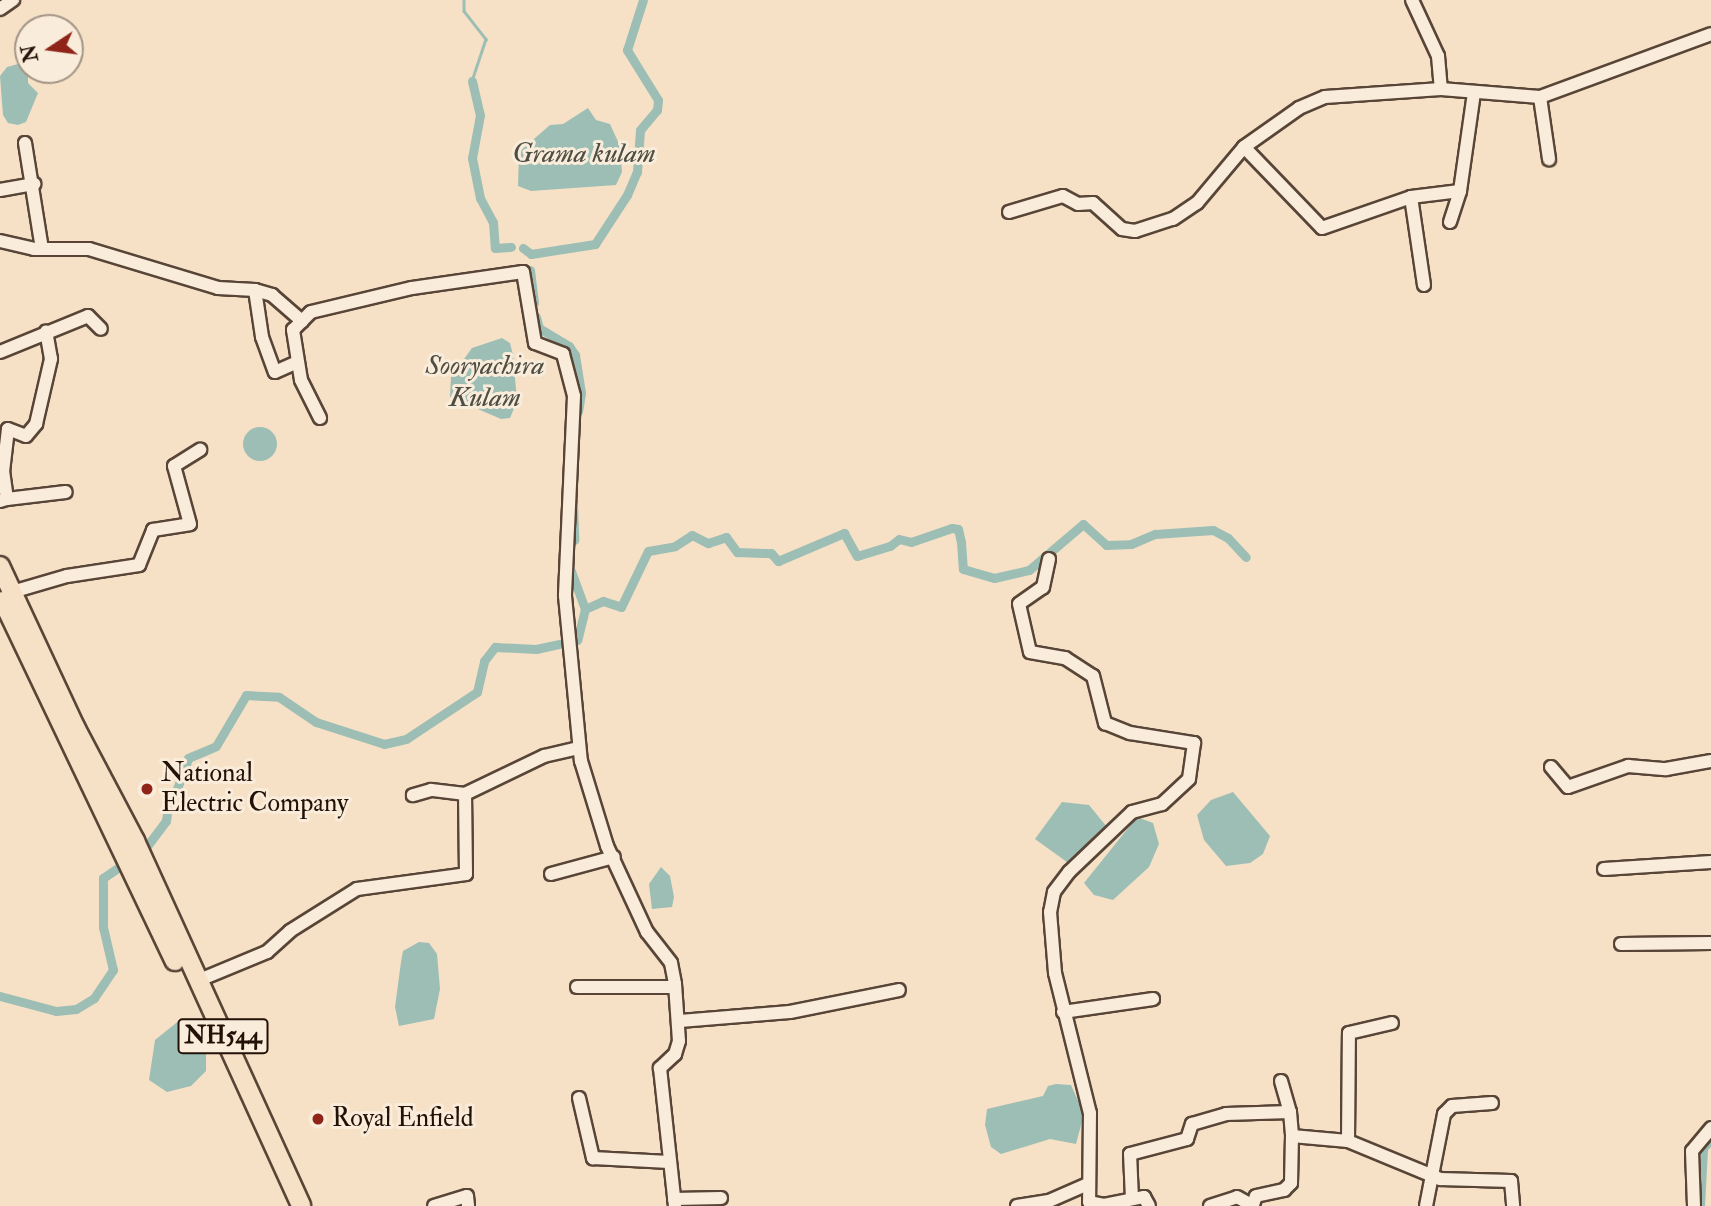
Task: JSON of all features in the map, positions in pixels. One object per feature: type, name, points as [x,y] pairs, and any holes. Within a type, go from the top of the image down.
[{"type":"highway","name":"NH544","points":[[0,566],[6,593],[197,981],[301,1206]]},
{"type":"highway","name":"NH544","points":[[140,869],[288,1206]]},
{"type":"street","points":[[0,9],[13,0]]},
{"type":"street","points":[[1412,0],[1438,56],[1441,89]]},
{"type":"street","points":[[1009,212],[1063,196],[1078,204],[1093,203],[1122,229],[1135,231],[1173,219],[1197,203],[1244,147],[1299,108],[1325,97],[1441,89],[1540,97],[1711,33]]},
{"type":"street","points":[[1450,222],[1460,191],[1474,93]]},
{"type":"street","points":[[1540,97],[1549,159]]},
{"type":"street","points":[[25,142],[34,184],[42,249]]},
{"type":"street","points":[[1244,147],[1322,228],[1411,197],[1460,191]]},
{"type":"street","points":[[0,190],[34,184]]},
{"type":"street","points":[[1411,197],[1424,285]]},
{"type":"street","points":[[0,240],[42,249],[89,249],[218,288],[255,290],[272,295],[302,321]]},
{"type":"street","points":[[320,418],[296,362],[293,330],[310,312],[412,288],[523,272],[536,343],[563,354],[574,396],[565,585],[579,748],[614,857],[647,932],[671,963],[675,987],[680,1021],[675,1054],[660,1068],[674,1202],[721,1198]]},
{"type":"street","points":[[255,290],[262,337],[275,372],[296,362]]},
{"type":"street","points":[[0,352],[88,316],[101,329]]},
{"type":"street","points":[[46,331],[51,359],[36,424],[26,436],[8,429],[3,500],[66,492]]},
{"type":"street","points":[[6,593],[67,576],[139,565],[153,530],[190,524],[174,466],[200,450]]},
{"type":"street","points":[[1049,559],[1044,587],[1019,604],[1030,652],[1065,658],[1093,677],[1105,723],[1153,738],[1194,743],[1189,779],[1176,793],[1163,804],[1132,812],[1054,892],[1050,933],[1063,1012],[1090,1113],[1088,1184],[1093,1205],[1144,1197],[1149,1206]]},
{"type":"street","points":[[413,795],[431,790],[465,794],[544,756],[579,748]]},
{"type":"street","points":[[1551,767],[1567,787],[1628,766],[1666,769],[1711,761]]},
{"type":"street","points":[[197,981],[267,952],[290,931],[357,890],[466,874],[465,794]]},
{"type":"street","points":[[551,874],[614,857]]},
{"type":"street","points":[[1604,869],[1711,862]]},
{"type":"street","points":[[1621,944],[1711,943]]},
{"type":"street","points":[[577,987],[675,987]]},
{"type":"street","points":[[680,1021],[790,1012],[899,990]]},
{"type":"street","points":[[1063,1012],[1153,999]]},
{"type":"street","points":[[1348,1141],[1349,1033],[1392,1023]]},
{"type":"street","points":[[1210,1206],[1237,1198],[1253,1205],[1256,1196],[1284,1190],[1291,1183],[1290,1112],[1281,1081]]},
{"type":"street","points":[[579,1098],[593,1158],[669,1162]]},
{"type":"street","points":[[1426,1206],[1444,1114],[1452,1107],[1492,1103]]},
{"type":"street","points":[[1132,1199],[1130,1154],[1187,1139],[1192,1124],[1226,1114],[1290,1112]]},
{"type":"street","points":[[1694,1206],[1692,1151],[1711,1128]]},
{"type":"street","points":[[1292,1136],[1348,1141],[1430,1175],[1511,1181],[1513,1206]]},
{"type":"street","points":[[1017,1206],[1049,1201],[1088,1184]]},
{"type":"street","points":[[434,1206],[467,1196],[468,1206]]},
{"type":"water","points":[[14,65],[14,84],[29,84],[38,93],[26,122],[18,125],[8,123],[3,115],[0,76],[7,67]]},
{"type":"water","name":"Grama kulam","points":[[588,108],[596,120],[610,124],[620,146],[622,172],[616,185],[531,191],[518,186],[519,152],[550,125],[563,124]]},
{"type":"water","name":"Sooryachira Kulam","points":[[502,338],[510,343],[513,355],[517,401],[510,418],[501,419],[450,397],[451,377],[472,348]]},
{"type":"water","points":[[260,427],[272,432],[277,444],[272,456],[260,461],[248,456],[243,444],[248,432]]},
{"type":"water","points":[[1233,792],[1270,836],[1263,854],[1250,863],[1226,866],[1204,840],[1197,815],[1211,800]]},
{"type":"water","points":[[1062,802],[1089,805],[1107,827],[1071,865],[1035,839]]},
{"type":"water","points":[[1137,817],[1153,823],[1159,844],[1149,867],[1113,900],[1094,895],[1084,883]]},
{"type":"water","points":[[661,867],[670,876],[674,897],[672,907],[652,909],[649,884]]},
{"type":"water","points":[[419,942],[429,943],[437,954],[440,989],[434,1019],[399,1026],[395,1007],[403,951]]},
{"type":"water","points":[[181,1019],[194,1026],[206,1051],[206,1071],[191,1086],[167,1092],[149,1080],[155,1040]]},
{"type":"water","points":[[1071,1085],[1084,1114],[1076,1144],[1050,1139],[1001,1154],[991,1147],[985,1125],[987,1109],[1043,1096],[1048,1086]]},
{"type":"waterway","points":[[464,0],[464,11],[486,39],[472,81]]},
{"type":"waterway","points":[[523,248],[531,254],[595,244],[627,195],[637,172],[640,130],[657,110],[658,100],[627,50],[643,0]]},
{"type":"waterway","points":[[472,81],[480,115],[472,158],[480,198],[493,222],[495,248],[511,247]]},
{"type":"waterway","points":[[530,270],[534,303]]},
{"type":"waterway","points":[[536,317],[539,328],[569,346],[575,355],[581,393],[578,411]]},
{"type":"waterway","points":[[573,502],[574,540]]},
{"type":"waterway","points":[[585,609],[603,601],[621,607],[648,551],[675,546],[692,535],[708,543],[726,537],[737,552],[771,553],[778,561],[844,533],[857,556],[890,546],[899,539],[911,542],[952,528],[958,529],[963,569],[994,578],[1029,570],[1083,524],[1106,545],[1131,544],[1155,534],[1213,530],[1228,538],[1246,557]]},
{"type":"waterway","points":[[571,571],[585,609],[577,640]]},
{"type":"waterway","points":[[0,996],[56,1011],[76,1009],[94,998],[113,970],[103,927],[103,878],[144,850],[166,821],[169,797],[177,789],[188,758],[216,746],[246,695],[279,697],[316,722],[384,744],[406,739],[477,692],[484,661],[495,647],[536,649],[564,643]]},
{"type":"waterway","points":[[1700,1206],[1703,1148],[1711,1139]]},
{"type":"place","name":"National Electric Company","points":[[147,789]]},
{"type":"place","name":"Royal Enfield","points":[[318,1119]]}]
